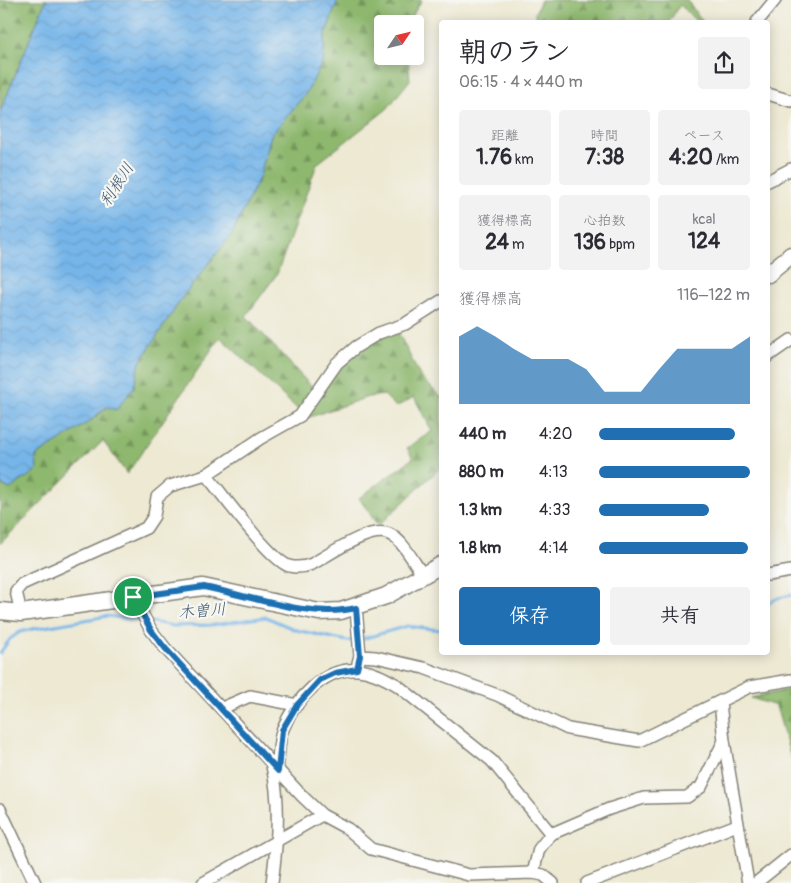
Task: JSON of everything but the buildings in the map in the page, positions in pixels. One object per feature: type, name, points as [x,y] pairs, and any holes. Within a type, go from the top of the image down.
[{"type":"main road","points":[[770,272],[791,255]]},
{"type":"main road","points":[[0,611],[21,613],[136,604],[204,587],[319,612],[340,611],[356,608],[386,596],[439,566]]},
{"type":"main road","points":[[0,623],[21,613]]},
{"type":"street","points":[[758,20],[775,0]]},
{"type":"street","points":[[770,95],[791,101]]},
{"type":"street","points":[[770,181],[791,169]]},
{"type":"street","points":[[21,613],[16,591],[22,584],[146,528],[154,516],[157,497],[170,486],[206,475],[261,438],[300,416],[337,363],[356,347],[379,332],[405,324],[439,302]]},
{"type":"street","points":[[770,355],[791,340]]},
{"type":"street","points":[[206,475],[270,551],[288,566],[305,567],[366,535],[380,532],[389,534],[399,542],[423,575]]},
{"type":"street","points":[[770,575],[791,571]]},
{"type":"street","points":[[136,604],[151,630],[274,767],[322,815],[348,829],[371,848],[469,875],[534,873],[543,875],[553,883]]},
{"type":"street","points":[[356,608],[359,652],[357,669]]},
{"type":"street","points":[[359,652],[424,668],[497,695],[568,729],[639,741],[749,687],[791,680]]},
{"type":"street","points":[[272,883],[277,840],[274,767],[282,730],[297,705],[320,680],[335,673],[357,669],[380,676],[397,685],[492,761],[551,834]]},
{"type":"street","points":[[222,708],[250,696],[297,705]]},
{"type":"street","points":[[720,702],[724,741],[748,883]]},
{"type":"street","points":[[534,873],[539,849],[551,834],[609,809],[644,798],[687,797],[701,787],[724,741]]},
{"type":"street","points":[[0,810],[35,883]]},
{"type":"street","points":[[203,883],[322,815]]},
{"type":"street","points":[[587,883],[737,825]]},
{"type":"street","points":[[756,883],[791,855]]},
{"type":"green space","points":[[0,0],[46,0],[0,112]]},
{"type":"green space","points":[[338,0],[422,0],[413,15],[374,15],[374,65],[409,65],[410,80],[387,109],[317,164],[277,274],[246,316],[311,386],[320,392],[343,366],[373,339],[397,330],[420,376],[439,395],[439,469],[378,526],[359,498],[413,458],[407,448],[432,431],[414,397],[396,407],[384,395],[368,397],[307,418],[220,337],[127,474],[103,441],[0,544],[0,484],[10,489],[36,456],[90,421],[134,387],[140,362],[184,295],[232,234],[260,176],[271,135],[307,92],[323,61],[325,35]]},
{"type":"green space","points":[[541,0],[687,0],[702,20],[695,20],[680,5],[670,20],[536,20],[535,13]]},
{"type":"green space","points":[[791,689],[791,758],[776,706],[751,698]]},
{"type":"water","name":"利根川","points":[[46,0],[338,0],[325,35],[323,61],[307,92],[271,135],[260,176],[232,234],[184,295],[140,362],[134,387],[116,410],[106,407],[90,421],[36,456],[37,470],[10,489],[0,484],[0,112]]},
{"type":"waterway","name":"木曽川","points":[[770,602],[791,595]]},
{"type":"waterway","name":"木曽川","points":[[0,653],[10,639],[20,632],[32,629],[108,616],[143,621]]},
{"type":"waterway","name":"木曽川","points":[[152,622],[174,626],[213,625],[266,617],[296,630],[347,641],[355,640]]},
{"type":"waterway","name":"木曽川","points":[[362,639],[407,626],[439,630]]},
{"type":"route","points":[[204,587],[319,612],[356,608],[360,656],[357,669],[335,673],[320,680],[297,705],[282,730],[278,771],[165,648],[151,630],[133,597],[204,587]]}]
